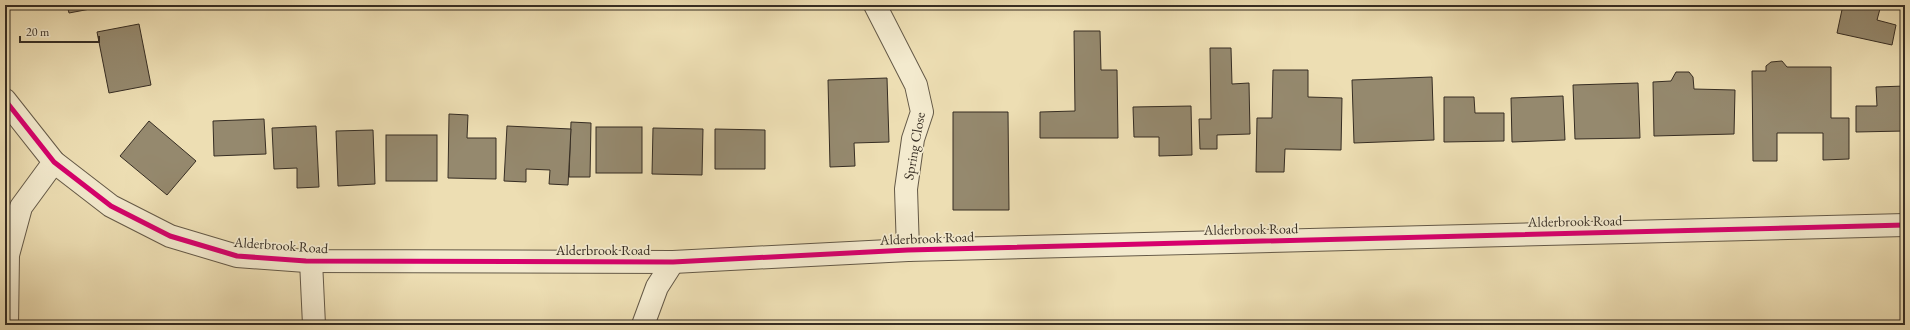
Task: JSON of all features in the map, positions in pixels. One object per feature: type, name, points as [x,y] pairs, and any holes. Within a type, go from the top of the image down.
[{"type":"street","name":"Spring Close","points":[[875,5],[916,85],[922,112],[913,139],[906,189],[908,250]]},
{"type":"street","name":"Alderbrook Road","points":[[5,100],[54,162],[111,206],[170,236],[237,256],[312,261],[673,262],[908,250],[1905,225]]},
{"type":"street","points":[[7,325],[8,255],[21,207],[54,162]]},
{"type":"street","points":[[312,261],[314,325]]},
{"type":"street","points":[[644,325],[656,287],[673,262]]},
{"type":"building","points":[[67,5],[106,5],[106,6],[69,13]]},
{"type":"building","points":[[1843,5],[1881,5],[1877,20],[1896,25],[1892,45],[1837,33]]},
{"type":"building","points":[[1887,5],[1900,5],[1900,8]]},
{"type":"building","points":[[139,24],[151,85],[109,93],[97,32]]},
{"type":"building","points":[[1074,31],[1100,31],[1101,70],[1117,70],[1118,138],[1040,138],[1040,112],[1075,111]]},
{"type":"building","points":[[1210,48],[1231,48],[1232,84],[1249,83],[1250,134],[1217,135],[1217,149],[1200,149],[1199,119],[1211,119]]},
{"type":"building","points":[[1782,61],[1787,67],[1831,67],[1831,118],[1849,118],[1849,159],[1823,160],[1823,133],[1777,133],[1777,161],[1753,161],[1752,71],[1766,71],[1766,66],[1771,62]]},
{"type":"building","points":[[1273,70],[1308,70],[1308,97],[1342,98],[1341,150],[1285,149],[1284,172],[1256,172],[1257,118],[1272,118]]},
{"type":"building","points":[[1676,72],[1689,72],[1693,77],[1694,89],[1735,90],[1734,134],[1654,136],[1653,82],[1671,81]]},
{"type":"building","points":[[1432,77],[1434,140],[1354,143],[1352,80]]},
{"type":"building","points":[[887,78],[889,142],[854,143],[855,166],[830,167],[828,80]]},
{"type":"building","points":[[1638,83],[1640,138],[1575,139],[1573,85]]},
{"type":"building","points":[[1905,86],[1905,131],[1856,132],[1856,106],[1877,106],[1876,87]]},
{"type":"building","points":[[1563,96],[1565,140],[1512,142],[1511,98]]},
{"type":"building","points":[[1444,97],[1474,97],[1475,113],[1504,113],[1504,141],[1444,142]]},
{"type":"building","points":[[1191,106],[1192,155],[1159,156],[1159,137],[1134,137],[1133,107]]},
{"type":"building","points":[[953,112],[1008,112],[1009,210],[953,210]]},
{"type":"building","points":[[449,114],[468,115],[467,138],[496,138],[496,179],[448,178]]},
{"type":"building","points":[[264,119],[266,154],[214,156],[213,121]]},
{"type":"building","points":[[149,121],[196,161],[167,195],[120,156]]},
{"type":"building","points":[[571,122],[591,123],[590,177],[569,177]]},
{"type":"building","points":[[316,126],[319,187],[297,188],[297,168],[274,169],[272,128]]},
{"type":"building","points":[[507,126],[571,129],[568,185],[549,184],[550,170],[526,169],[526,182],[504,181]]},
{"type":"building","points":[[596,127],[642,127],[642,173],[596,173]]},
{"type":"building","points":[[653,128],[703,129],[702,175],[652,174]]},
{"type":"building","points":[[715,129],[765,130],[765,169],[715,169]]},
{"type":"building","points":[[373,130],[375,184],[338,186],[336,131]]},
{"type":"building","points":[[386,135],[437,135],[437,181],[386,181]]},
{"type":"building","points":[[1905,321],[1905,325],[1845,325],[1845,322]]},
{"type":"building","points":[[1836,324],[1836,325],[1737,325]]},
{"type":"cycle path","points":[[5,100],[54,162],[111,206],[170,236],[237,256],[306,261],[673,262],[908,250],[1905,225]]}]
